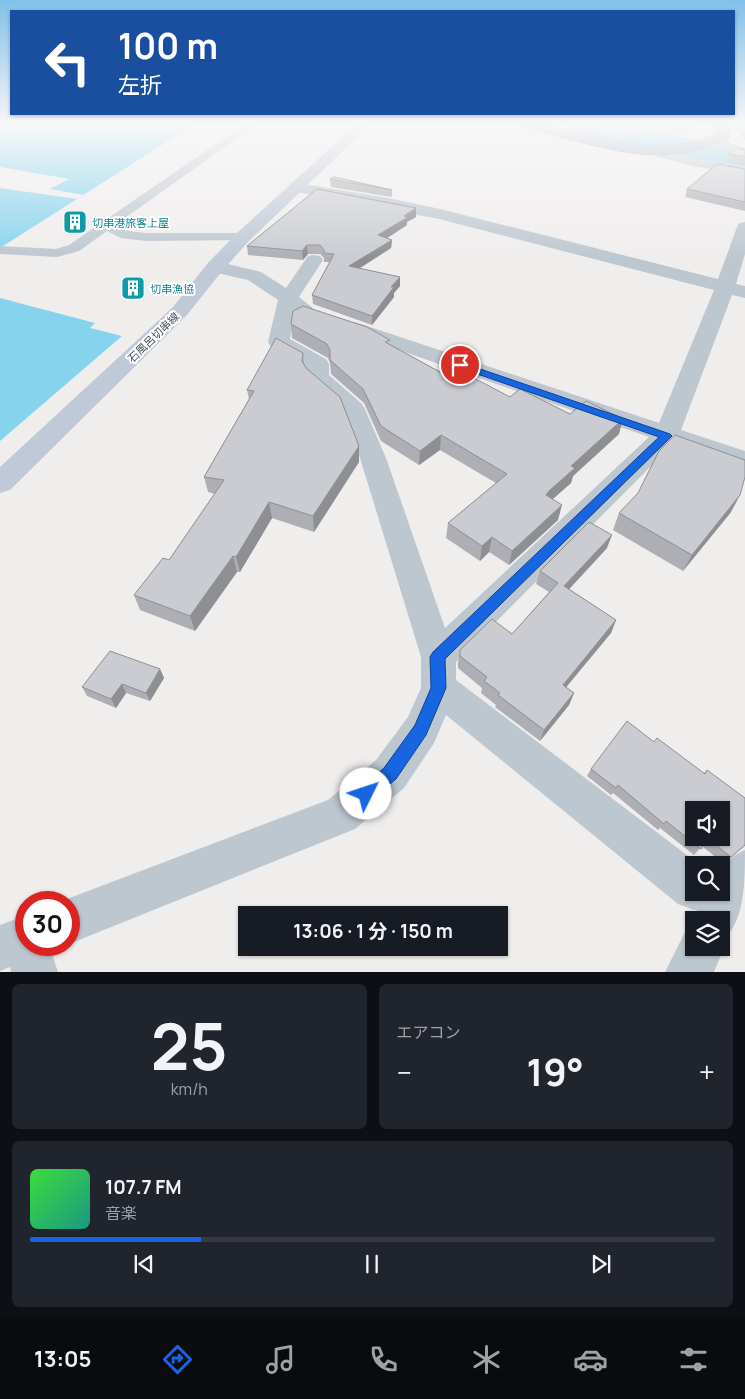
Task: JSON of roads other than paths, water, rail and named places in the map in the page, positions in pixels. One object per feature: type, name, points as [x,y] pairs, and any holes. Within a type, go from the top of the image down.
[{"type":"main road","name":"石風呂切串線","points":[[0,483],[180,311],[215,267],[243,237],[317,169]]},
{"type":"street","points":[[297,188],[440,214],[735,289]]},
{"type":"street","points":[[80,917],[342,815],[390,774],[421,730],[438,672],[666,436],[735,289],[745,227]]},
{"type":"street","points":[[314,260],[288,299],[279,342],[318,364],[317,377],[353,409],[373,458],[438,672],[706,911],[745,872]]},
{"type":"street","points":[[215,267],[254,276],[288,299],[329,319],[666,436],[745,461]]},
{"type":"street","points":[[688,972],[693,956]]},
{"type":"lane","points":[[0,250],[57,253],[74,248],[188,169]]},
{"type":"lane","points":[[107,226],[126,235],[146,237],[243,237]]},
{"type":"water","points":[[0,169],[124,169],[0,248]]},
{"type":"water","points":[[0,298],[95,323],[90,328],[122,336],[0,441]]},
{"type":"place","name":"切串港旅客上屋","points":[[75,222]]},
{"type":"place","name":"切串漁協","points":[[133,288]]}]
